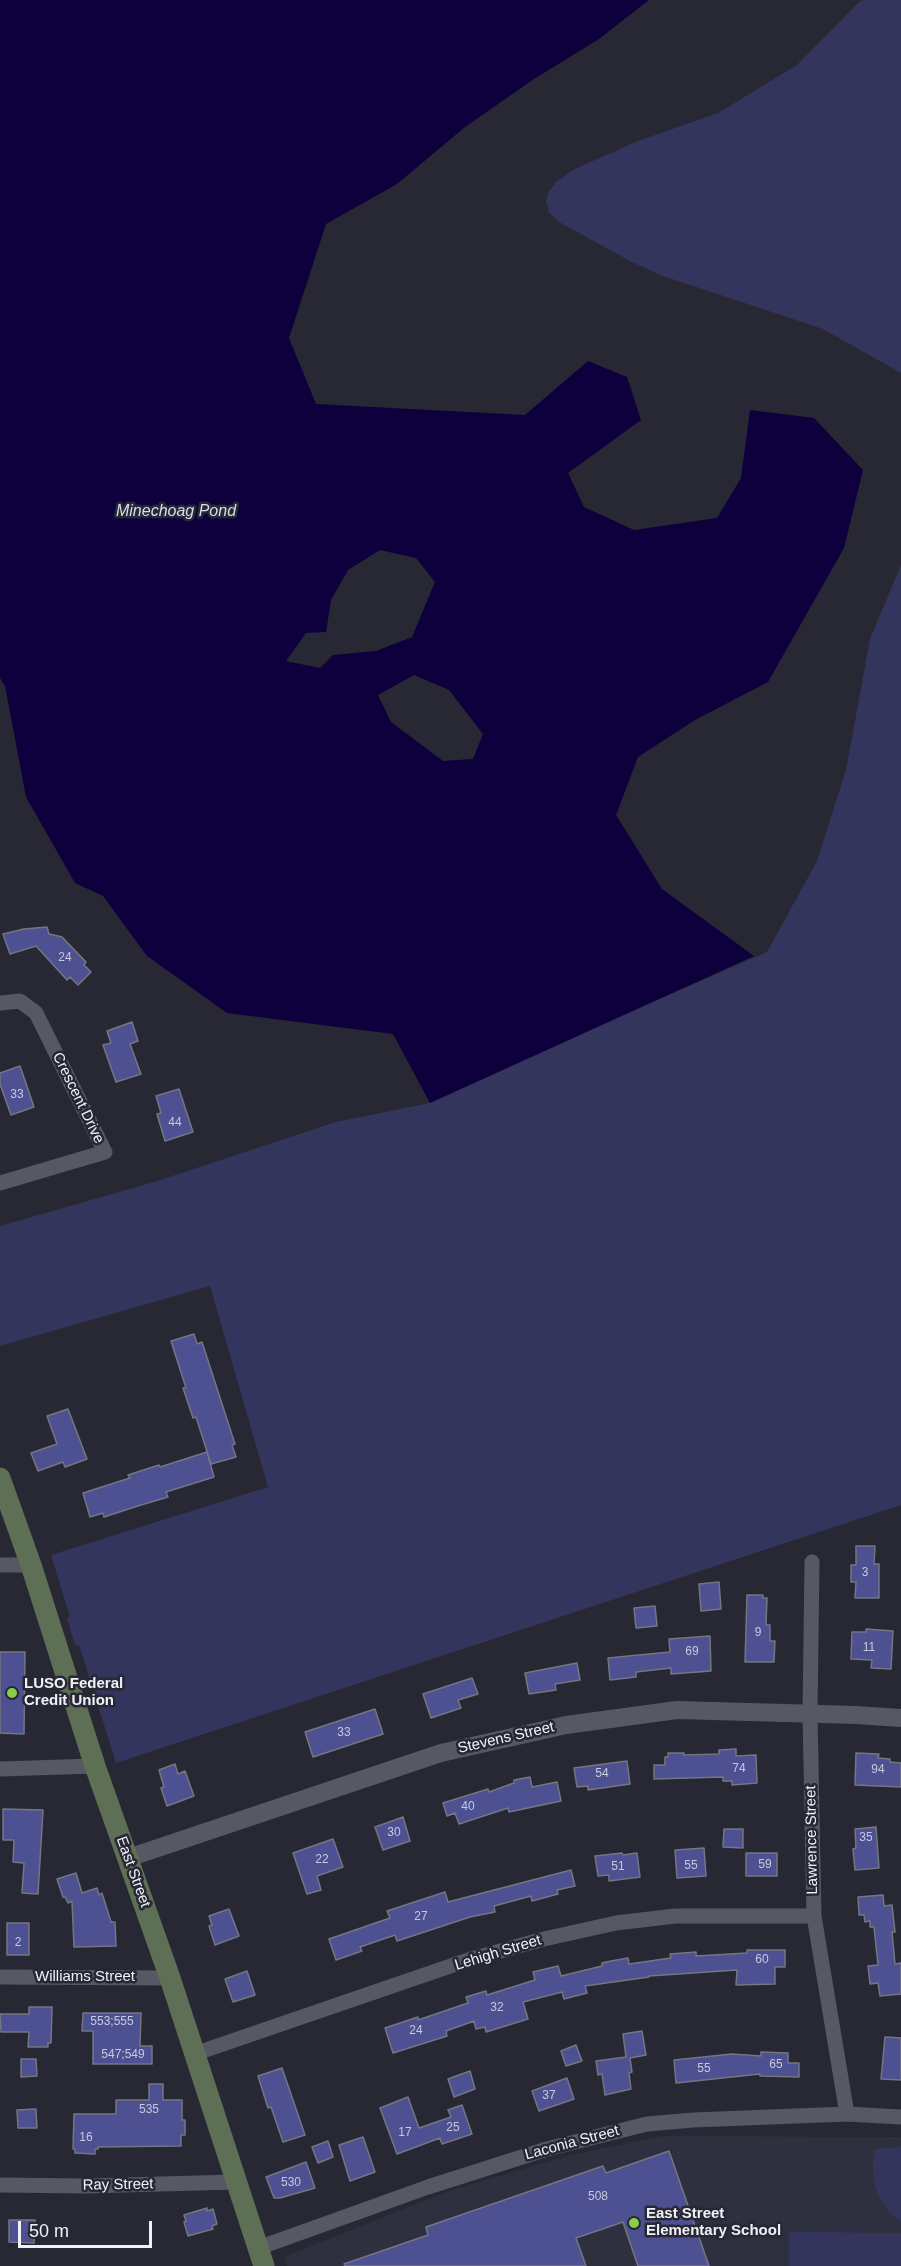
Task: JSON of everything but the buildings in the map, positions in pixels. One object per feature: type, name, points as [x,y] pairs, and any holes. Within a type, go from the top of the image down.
[{"type":"main road","name":"East Street","points":[[0,1478],[31,1565],[95,1766],[170,1978],[261,2257]]},
{"type":"street","name":"Crescent Drive","points":[[0,1003],[20,1001],[36,1013],[105,1152],[0,1183]]},
{"type":"street","name":"Lawrence Street","points":[[812,1562],[810,1714],[814,1916],[847,2114]]},
{"type":"street","points":[[0,1565],[31,1565]]},
{"type":"street","name":"Stevens Street","points":[[128,1858],[441,1753],[566,1725],[677,1710],[901,1718]]},
{"type":"street","points":[[0,1769],[95,1766]]},
{"type":"street","name":"Lehigh Street","points":[[194,2054],[468,1960],[565,1934],[616,1923],[675,1916],[814,1916]]},
{"type":"street","name":"Williams Street","points":[[0,1977],[170,1978]]},
{"type":"street","name":"Laconia Street","points":[[261,2257],[428,2187],[537,2152],[647,2124],[847,2114],[901,2117]]},
{"type":"street","name":"Ray Street","points":[[0,2185],[86,2186],[236,2182]]},
{"type":"shaded area","points":[[901,0],[901,373],[823,329],[660,275],[559,222],[549,213],[546,201],[548,193],[556,182],[575,169],[638,141],[718,113],[797,65],[859,2]]},
{"type":"shaded area","points":[[901,565],[901,1505],[116,1763],[79,1645],[75,1645],[67,1618],[70,1617],[51,1555],[268,1487],[210,1286],[0,1346],[0,1226],[154,1182],[336,1122],[430,1103],[767,952],[817,861],[846,770],[870,639]]},
{"type":"shaded area","name":"East Street Elementary School","points":[[663,2136],[901,2137],[901,2266],[287,2266],[284,2257],[451,2190],[571,2155]]},
{"type":"shaded area","points":[[901,2147],[901,2222],[892,2215],[880,2199],[874,2180],[873,2160],[875,2149]]},
{"type":"shaded area","points":[[789,2232],[901,2233],[901,2266],[789,2266]]},
{"type":"water","name":"Minechoag Pond","points":[[0,0],[649,0],[599,39],[534,79],[465,127],[397,184],[326,224],[289,338],[316,404],[525,415],[588,361],[627,377],[641,420],[568,473],[584,507],[634,530],[717,518],[741,478],[750,410],[814,418],[863,470],[844,548],[768,682],[695,720],[638,757],[616,815],[662,889],[754,956],[430,1103],[393,1034],[227,1013],[147,956],[103,896],[75,883],[26,797],[5,686],[0,678]],"holes":[[[380,550],[416,558],[435,582],[412,637],[376,651],[333,655],[320,668],[286,661],[306,633],[326,632],[331,600],[348,570]],[[414,675],[449,690],[483,734],[473,759],[443,761],[391,722],[378,695]]]},
{"type":"place","name":"LUSO Federal Credit Union","points":[[12,1693]]},
{"type":"place","name":"East Street Elementary School","points":[[634,2223]]}]
